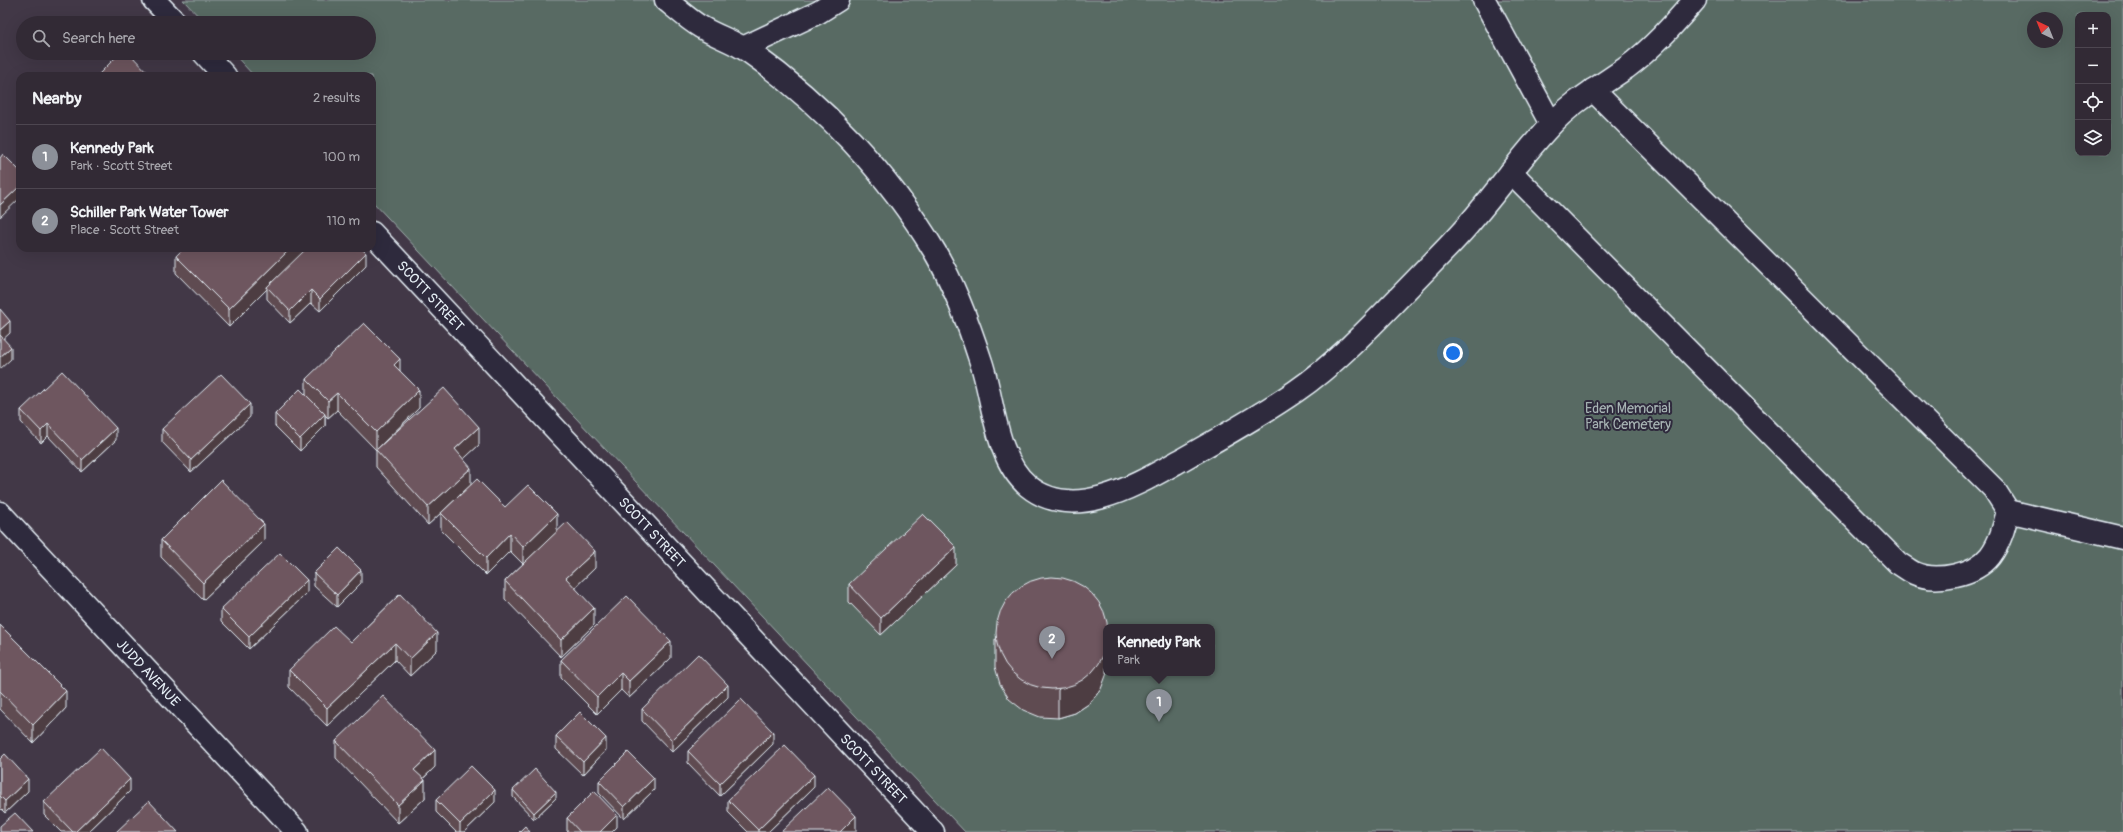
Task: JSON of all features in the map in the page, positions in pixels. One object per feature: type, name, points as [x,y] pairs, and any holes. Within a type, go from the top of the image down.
[{"type":"street","points":[[154,0],[169,16]]},
{"type":"street","points":[[666,0],[699,26],[743,48],[787,80],[854,143],[900,199],[935,254],[959,301],[982,366],[993,416],[1010,463],[1027,485],[1043,495],[1068,502],[1103,498],[1158,473],[1227,434],[1298,390],[1368,330],[1468,226],[1551,124],[1593,90],[1629,65],[1665,33],[1695,0]]},
{"type":"street","points":[[743,48],[819,12],[838,0]]},
{"type":"street","points":[[1484,0],[1551,124]]},
{"type":"street","points":[[210,60],[221,72]]},
{"type":"street","points":[[1593,90],[1994,489],[2008,511],[2123,538]]},
{"type":"street","points":[[1511,172],[1898,563],[1915,573],[1943,578],[1968,573],[1989,557],[2001,537],[2008,511]]},
{"type":"street","name":"SCOTT STREET","points":[[376,237],[933,832]]},
{"type":"street","name":"JUDD AVENUE","points":[[0,513],[297,832]]},
{"type":"green space","name":"Eden Memorial Park Cemetery","points":[[183,0],[2123,0],[2123,832],[965,832],[376,205],[376,72],[250,72],[239,60],[376,60],[376,16],[198,16]]},
{"type":"building","points":[[113,60],[136,60],[147,72],[101,72]]},
{"type":"building","points":[[3,154],[16,167],[16,190],[0,205],[0,158]]},
{"type":"building","points":[[180,252],[287,252],[229,309],[176,256]]},
{"type":"building","points":[[303,252],[366,253],[320,299],[311,290],[290,311],[267,287]]},
{"type":"building","points":[[0,309],[10,321],[0,330]]},
{"type":"building","points":[[364,323],[400,359],[394,365],[419,390],[376,432],[337,393],[328,401],[306,379]]},
{"type":"building","points":[[0,335],[11,347],[0,357]]},
{"type":"building","points":[[62,371],[116,428],[82,460],[48,424],[41,431],[21,410]]},
{"type":"building","points":[[221,374],[250,404],[191,460],[162,429]]},
{"type":"building","points":[[444,388],[479,427],[455,449],[471,468],[428,507],[376,450]]},
{"type":"building","points":[[300,389],[325,414],[300,439],[275,414]]},
{"type":"building","points":[[477,479],[505,507],[528,485],[557,514],[523,547],[510,533],[486,558],[441,513]]},
{"type":"building","points":[[221,480],[264,524],[203,583],[161,540]]},
{"type":"building","points":[[923,514],[956,547],[881,618],[849,584]]},
{"type":"building","points":[[567,522],[595,551],[566,578],[594,608],[561,640],[505,581]]},
{"type":"building","points":[[339,548],[361,570],[337,595],[314,573]]},
{"type":"building","points":[[280,553],[307,580],[249,637],[221,609]]},
{"type":"building","points":[[1041,578],[1063,578],[1083,586],[1092,593],[1099,602],[1107,624],[1103,624],[1103,656],[1099,664],[1092,673],[1083,680],[1063,688],[1041,688],[1021,680],[1012,673],[1005,664],[997,644],[997,622],[1005,602],[1012,593],[1021,586]]},
{"type":"building","points":[[400,594],[437,633],[410,659],[395,643],[327,708],[289,670],[334,626],[351,642]]},
{"type":"building","points":[[627,596],[671,641],[629,681],[621,673],[597,697],[561,660]]},
{"type":"building","points":[[0,625],[66,691],[33,725],[0,691]]},
{"type":"building","points":[[698,654],[728,685],[672,740],[642,709]]},
{"type":"building","points":[[383,696],[435,750],[414,770],[425,780],[398,805],[336,741]]},
{"type":"building","points":[[741,699],[773,732],[720,784],[688,751]]},
{"type":"building","points":[[580,712],[606,738],[583,762],[556,736]]},
{"type":"building","points":[[785,745],[814,775],[758,830],[728,800]]},
{"type":"building","points":[[101,748],[130,779],[75,832],[73,832],[44,802]]},
{"type":"building","points":[[628,752],[654,778],[624,807],[599,781]]},
{"type":"building","points":[[5,754],[28,779],[5,801],[0,796],[0,759]]},
{"type":"building","points":[[471,766],[495,790],[460,824],[436,800]]},
{"type":"building","points":[[535,769],[556,792],[534,813],[513,790]]},
{"type":"building","points":[[828,787],[856,816],[840,832],[781,832]]},
{"type":"building","points":[[594,791],[617,815],[600,832],[580,832],[567,818]]},
{"type":"building","points":[[149,801],[178,832],[116,832]]},
{"type":"building","points":[[15,813],[33,832],[0,832],[0,826]]},
{"type":"building","points":[[525,826],[530,832],[519,832]]},
{"type":"place","name":"Schiller Park Water Tower","points":[[1052,659]]},
{"type":"place","name":"Kennedy Park","points":[[1159,722]]}]
